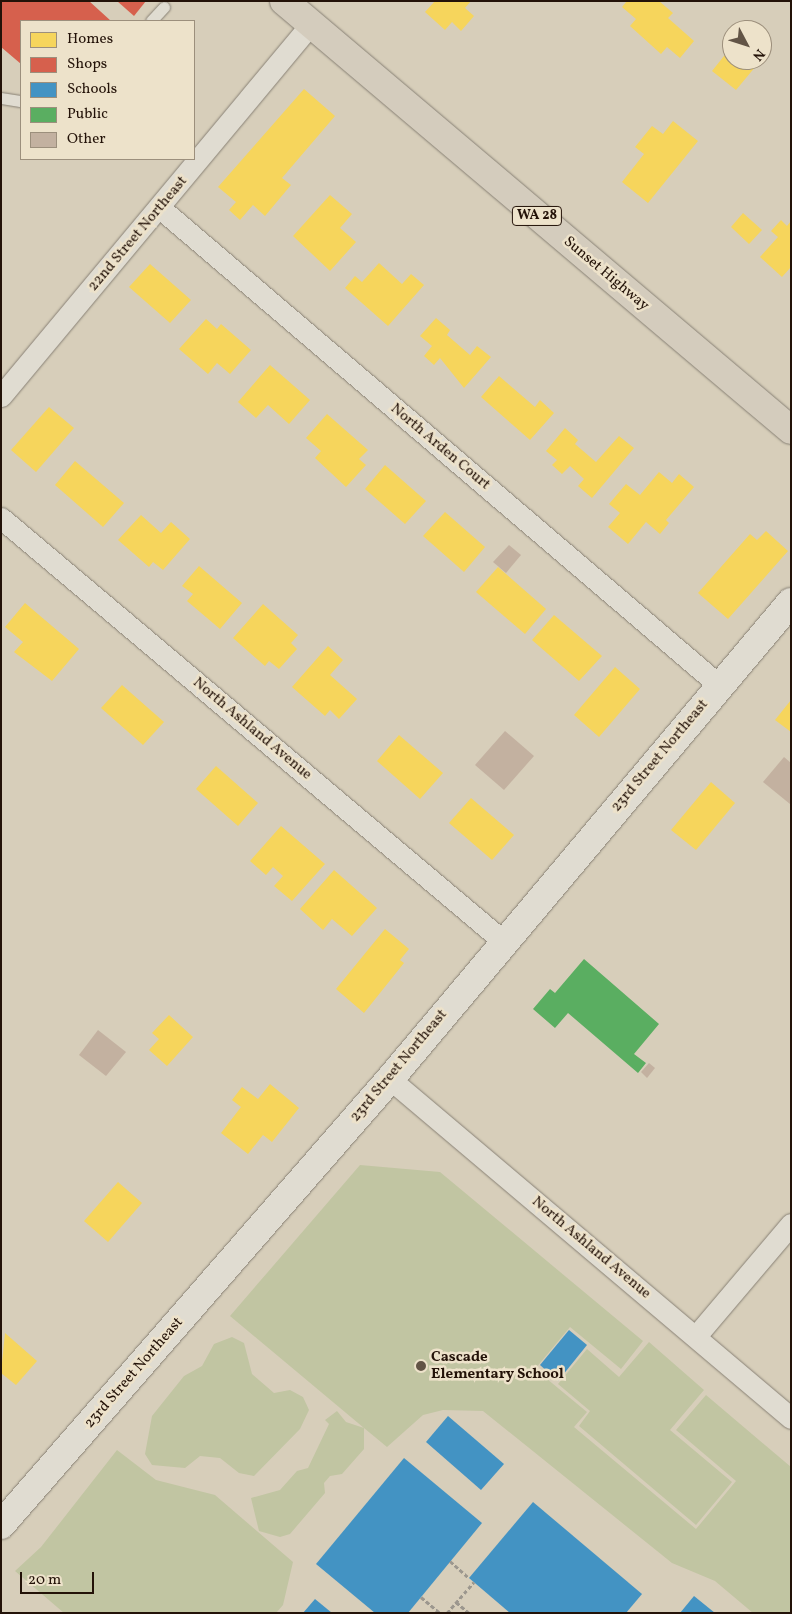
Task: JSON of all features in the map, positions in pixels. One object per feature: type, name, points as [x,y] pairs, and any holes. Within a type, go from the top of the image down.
[{"type":"highway","name":"Sunset Highway","points":[[284,1],[791,430]]},
{"type":"street","name":"22nd Street Northeast","points":[[1,396],[160,208],[311,24]]},
{"type":"street","name":"North Arden Court","points":[[160,208],[720,686]]},
{"type":"street","name":"North Ashland Avenue","points":[[1,518],[503,941]]},
{"type":"street","name":"23rd Street Northeast","points":[[1,1525],[390,1079],[503,941],[791,602]]},
{"type":"street","name":"North Ashland Avenue","points":[[390,1079],[791,1418]]},
{"type":"street","points":[[696,1336],[791,1224]]},
{"type":"lane","points":[[152,20],[164,7]]},
{"type":"lane","points":[[1,98],[20,102]]},
{"type":"path","points":[[450,1561],[469,1578]]},
{"type":"path","points":[[447,1613],[474,1582]]},
{"type":"path","points":[[421,1597],[440,1613]]},
{"type":"path","points":[[456,1602],[469,1613]]},
{"type":"green space","points":[[360,1165],[440,1172],[643,1341],[621,1369],[570,1327],[535,1369],[587,1412],[574,1427],[696,1529],[736,1481],[676,1430],[706,1395],[791,1467],[791,1613],[753,1613],[715,1581],[672,1563],[483,1411],[443,1410],[423,1415],[387,1447],[230,1316]]},
{"type":"green space","points":[[232,1337],[244,1343],[252,1374],[274,1393],[290,1390],[303,1397],[309,1410],[300,1429],[254,1476],[239,1473],[220,1458],[200,1456],[185,1468],[152,1465],[145,1454],[152,1416],[184,1376],[202,1366],[214,1344]]},
{"type":"green space","points":[[649,1342],[704,1390],[670,1430],[732,1482],[696,1525],[579,1426],[590,1411],[558,1384],[587,1349],[619,1377]]},
{"type":"green space","points":[[337,1411],[346,1422],[364,1428],[364,1449],[342,1474],[330,1476],[324,1483],[325,1493],[290,1534],[280,1537],[259,1531],[251,1498],[280,1490],[297,1471],[308,1468],[329,1424],[325,1420]]},
{"type":"green space","points":[[117,1450],[156,1480],[215,1495],[293,1562],[283,1605],[276,1613],[64,1613],[15,1571],[41,1547]]},
{"type":"building: Homes","points":[[435,1],[471,1],[465,8],[474,16],[461,31],[452,22],[445,30],[425,12]]},
{"type":"building: Homes","points":[[627,1],[659,1],[673,13],[668,18],[694,41],[680,58],[667,47],[661,54],[630,26],[636,19],[622,7]]},
{"type":"building: Homes","points":[[722,58],[722,70],[753,70],[736,90],[712,71]]},
{"type":"building: Homes","points":[[304,89],[335,116],[282,178],[291,185],[265,216],[253,205],[240,220],[229,210],[236,202],[218,187]]},
{"type":"building: Homes","points":[[673,121],[698,141],[648,203],[622,182],[644,154],[635,147],[652,126],[663,134]]},
{"type":"building: Homes","points":[[330,195],[352,214],[340,228],[356,242],[330,271],[293,236]]},
{"type":"building: Homes","points":[[743,213],[762,230],[749,244],[731,227]]},
{"type":"building: Homes","points":[[781,220],[787,226],[791,221],[791,267],[782,277],[760,257],[778,237],[771,231]]},
{"type":"building: Homes","points":[[379,263],[402,284],[411,274],[424,285],[388,326],[345,288],[355,276],[362,282]]},
{"type":"building: Homes","points":[[150,264],[191,300],[170,323],[129,287]]},
{"type":"building: Homes","points":[[436,318],[450,330],[447,335],[470,355],[477,346],[491,357],[464,388],[440,358],[434,365],[424,356],[432,346],[420,336]]},
{"type":"building: Homes","points":[[206,319],[217,329],[221,324],[251,350],[230,374],[217,363],[208,374],[179,349]]},
{"type":"building: Homes","points":[[270,365],[310,400],[289,424],[268,405],[256,418],[238,402]]},
{"type":"building: Homes","points":[[499,376],[535,407],[540,400],[554,413],[530,440],[481,397]]},
{"type":"building: Homes","points":[[49,407],[74,428],[36,472],[11,450]]},
{"type":"building: Homes","points":[[327,414],[368,450],[359,459],[366,465],[346,487],[315,458],[321,451],[306,438]]},
{"type":"building: Homes","points":[[565,428],[578,440],[575,444],[596,462],[619,436],[634,448],[592,498],[578,486],[584,479],[570,466],[562,474],[552,465],[557,460],[546,451]]},
{"type":"building: Homes","points":[[75,461],[124,503],[103,527],[55,485]]},
{"type":"building: Homes","points":[[385,465],[426,501],[405,524],[365,489]]},
{"type":"building: Homes","points":[[659,472],[672,483],[679,474],[694,487],[666,520],[669,523],[660,534],[646,522],[628,544],[608,527],[620,513],[609,504],[626,484],[640,495]]},
{"type":"building: Homes","points":[[445,512],[485,547],[464,572],[423,536]]},
{"type":"building: Homes","points":[[141,515],[161,533],[171,522],[190,539],[163,570],[153,562],[149,567],[118,540]]},
{"type":"building: Homes","points":[[766,531],[788,551],[728,619],[698,593],[750,534],[757,540]]},
{"type":"building: Homes","points":[[199,566],[242,603],[220,629],[187,601],[193,594],[182,586]]},
{"type":"building: Homes","points":[[498,567],[546,609],[525,634],[476,592]]},
{"type":"building: Homes","points":[[25,603],[79,649],[52,681],[14,652],[23,642],[5,627]]},
{"type":"building: Homes","points":[[263,604],[298,635],[291,643],[297,649],[279,669],[269,661],[265,666],[233,638]]},
{"type":"building: Homes","points":[[554,615],[602,656],[579,681],[532,640]]},
{"type":"building: Homes","points":[[328,646],[343,660],[330,675],[357,699],[339,719],[330,710],[325,716],[292,687]]},
{"type":"building: Homes","points":[[615,667],[640,689],[599,737],[574,715]]},
{"type":"building: Homes","points":[[122,685],[164,722],[143,745],[101,708]]},
{"type":"building: Homes","points":[[791,700],[791,732],[775,720]]},
{"type":"building: Homes","points":[[399,735],[443,773],[420,799],[377,761]]},
{"type":"building: Homes","points":[[216,766],[258,803],[238,826],[196,789]]},
{"type":"building: Homes","points":[[711,782],[735,803],[696,850],[671,830]]},
{"type":"building: Homes","points":[[471,798],[514,835],[492,860],[449,823]]},
{"type":"building: Homes","points":[[281,826],[325,864],[292,901],[274,886],[283,876],[273,867],[266,875],[250,861]]},
{"type":"building: Homes","points":[[334,870],[377,908],[352,936],[332,919],[323,930],[300,909]]},
{"type":"building: Homes","points":[[385,929],[409,949],[400,960],[404,963],[364,1013],[336,989]]},
{"type":"building: Homes","points":[[169,1015],[193,1037],[167,1066],[149,1050],[159,1039],[152,1033]]},
{"type":"building: Homes","points":[[270,1084],[299,1108],[272,1142],[263,1135],[248,1154],[221,1133],[241,1107],[232,1100],[242,1087],[258,1099]]},
{"type":"building: Homes","points":[[118,1182],[142,1203],[108,1242],[84,1221]]},
{"type":"building: Homes","points":[[5,1333],[37,1361],[16,1385],[1,1373]]},
{"type":"building: Shops","points":[[1,1],[89,1],[110,20],[20,20],[20,63],[1,47]]},
{"type":"building: Shops","points":[[117,1],[146,1],[134,16]]},
{"type":"building: Schools","points":[[569,1330],[587,1345],[558,1381],[540,1365]]},
{"type":"building: Schools","points":[[448,1416],[504,1464],[481,1490],[426,1442]]},
{"type":"building: Schools","points":[[404,1458],[482,1523],[408,1613],[375,1613],[316,1564]]},
{"type":"building: Schools","points":[[533,1502],[642,1594],[626,1613],[510,1613],[469,1578]]},
{"type":"building: Schools","points":[[694,1596],[715,1613],[680,1613]]},
{"type":"building: Schools","points":[[315,1599],[332,1613],[303,1613]]},
{"type":"building: Public","points":[[584,959],[659,1024],[634,1054],[646,1063],[638,1073],[568,1013],[555,1028],[533,1009],[550,989],[555,993]]},
{"type":"building: Other","points":[[509,545],[521,555],[506,573],[493,562]]},
{"type":"building: Other","points":[[505,731],[534,756],[504,790],[475,765]]},
{"type":"building: Other","points":[[784,757],[791,763],[790,804],[763,782]]},
{"type":"building: Other","points":[[98,1030],[126,1052],[106,1076],[79,1055]]},
{"type":"building: Other","points":[[649,1063],[655,1068],[647,1078],[641,1072]]},
{"type":"place","name":"Cascade Elementary School","points":[[421,1366]]}]
